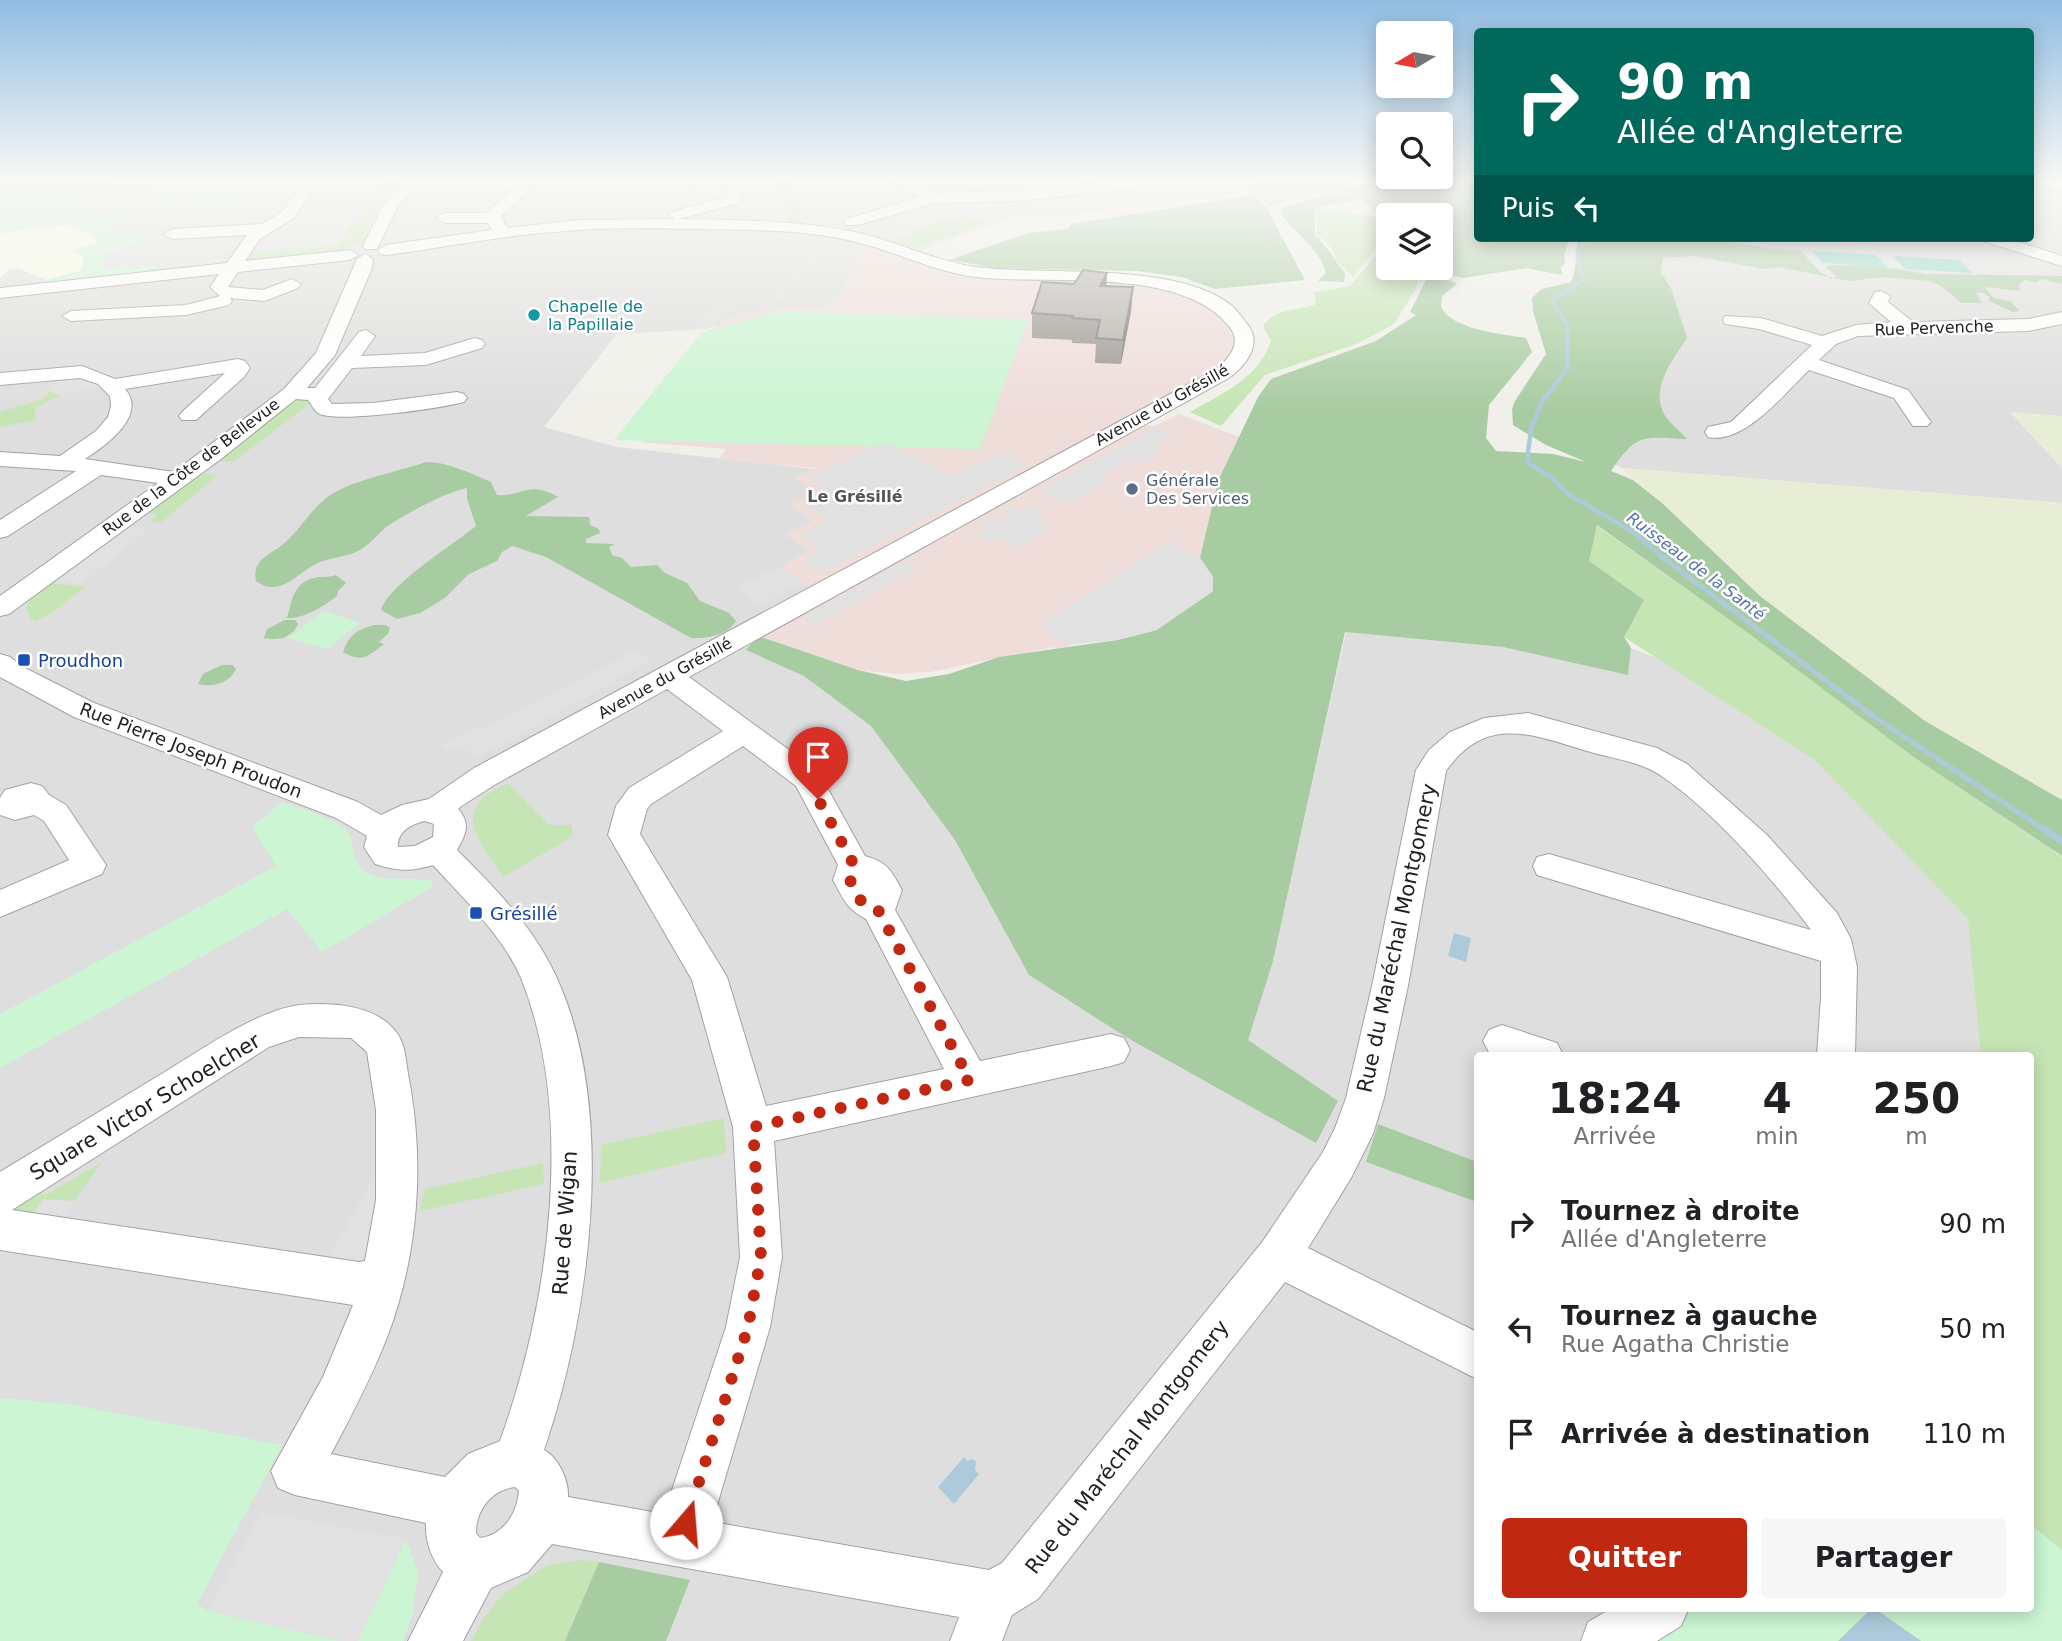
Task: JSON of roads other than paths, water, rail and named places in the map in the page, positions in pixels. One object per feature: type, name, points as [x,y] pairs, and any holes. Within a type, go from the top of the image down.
[{"type":"street","points":[[240,258],[224,278],[219,290],[264,303],[292,284]]},
{"type":"street","name":"Avenue du Grésillé","points":[[0,293],[327,258]]},
{"type":"street","name":"Rue de la Côte de Bellevue","points":[[0,608],[178,479],[290,393],[328,348],[366,258]]},
{"type":"street","name":"Avenue du Grésillé","points":[[436,811],[449,799],[485,776],[1222,374],[1239,358],[1244,346],[1244,333],[1237,321],[1222,308],[1204,298],[1170,287],[1136,281],[961,270],[913,258]]},
{"type":"street","points":[[76,285],[68,323],[202,316],[223,301]]},
{"type":"street","points":[[1881,296],[1878,303],[1908,327]]},
{"type":"street","points":[[1732,320],[1761,324],[1825,343]]},
{"type":"street","name":"Rue Pervenche","points":[[1716,432],[1738,426],[1825,343],[1856,331],[1908,327],[2058,324]]},
{"type":"street","points":[[318,398],[366,336]]},
{"type":"street","points":[[348,362],[426,359],[475,345]]},
{"type":"street","points":[[1804,362],[1901,394],[1920,422]]},
{"type":"street","points":[[111,385],[238,365],[240,368],[237,373],[189,416]]},
{"type":"street","points":[[0,380],[82,372],[97,375],[111,385],[122,401],[117,421],[102,436],[64,463]]},
{"type":"street","points":[[290,393],[314,394],[324,408],[330,410],[360,410],[457,398]]},
{"type":"street","points":[[0,458],[64,463],[178,479]]},
{"type":"street","points":[[0,531],[97,468]]},
{"type":"street","points":[[0,618],[4,627],[0,631]]},
{"type":"street","name":"Rue Pierre Joseph Proudon","points":[[0,663],[13,673],[84,710],[347,810],[384,831]]},
{"type":"street","points":[[669,676],[807,779],[854,865],[850,880],[861,901],[878,910],[970,1080]]},
{"type":"street","name":"Rue du Maréchal Montgomery","points":[[539,1517],[681,1540],[984,1619],[1020,1581],[1278,1256],[1336,1165],[1353,1134],[1365,1098],[1432,770],[1442,752],[1459,738],[1485,726],[1507,722],[1528,723],[1660,761],[1683,775],[1710,800],[1798,889],[1829,927],[1836,951],[1839,978],[1836,1052]]},
{"type":"street","points":[[681,1540],[748,1327],[761,1257],[753,1127],[709,977],[624,835],[632,806],[640,796],[742,733]]},
{"type":"street","points":[[0,904],[90,865],[55,813],[17,794]]},
{"type":"street","points":[[425,810],[436,811],[449,818],[452,823],[452,831],[437,849],[406,860],[387,857],[381,851],[380,841],[384,831],[405,815],[425,810]]},
{"type":"street","name":"Rue de Wigan","points":[[437,849],[497,912],[536,971],[562,1046],[573,1167],[560,1304],[535,1409],[516,1463]]},
{"type":"street","points":[[1549,866],[1836,951]]},
{"type":"street","name":"Square Victor Schoelcher","points":[[0,1195],[256,1036],[299,1021],[359,1023],[384,1044],[396,1110],[397,1200],[383,1278],[366,1333],[339,1393],[295,1471],[456,1504]]},
{"type":"street","points":[[1502,1041],[1535,1052]]},
{"type":"street","points":[[753,1127],[1111,1050]]},
{"type":"street","points":[[0,1229],[359,1284],[383,1278]]},
{"type":"street","points":[[1278,1256],[1474,1354]]},
{"type":"street","points":[[516,1463],[529,1468],[538,1476],[543,1496],[539,1517],[528,1536],[510,1556],[492,1562],[476,1563],[463,1557],[452,1543],[451,1525],[456,1504],[470,1483],[486,1470],[501,1464],[516,1463]]},
{"type":"street","points":[[434,1641],[476,1563]]},
{"type":"street","points":[[1607,1641],[1656,1612]]},
{"type":"water","points":[[1454,933],[1471,938],[1466,962],[1448,956]]},
{"type":"water","points":[[964,1457],[967,1461],[976,1461],[975,1470],[979,1474],[954,1504],[938,1487]]},
{"type":"water","points":[[1868,1612],[1880,1612],[1921,1641],[1838,1641]]},
{"type":"waterway","name":"Ruisseau de la Santé","points":[[1578,258],[1584,280],[1552,300],[1567,325],[1567,369],[1543,400],[1532,425],[1529,464],[1551,477],[1568,494],[1636,534],[1663,558]]},
{"type":"waterway","name":"Ruisseau de la Santé","points":[[1661,556],[1873,716],[2048,832]]},
{"type":"waterway","name":"Ruisseau de la Santé","points":[[2045,830],[2062,841]]},
{"type":"place","name":"Chapelle de la Papillaie","points":[[534,315]]},
{"type":"place","name":"Générale Des Services","points":[[1132,489]]},
{"type":"place","name":"Proudhon","points":[[24,660]]},
{"type":"place","name":"Grésillé","points":[[476,913]]},
{"type":"district","name":"Le Grésillé","points":[[855,496]]}]
